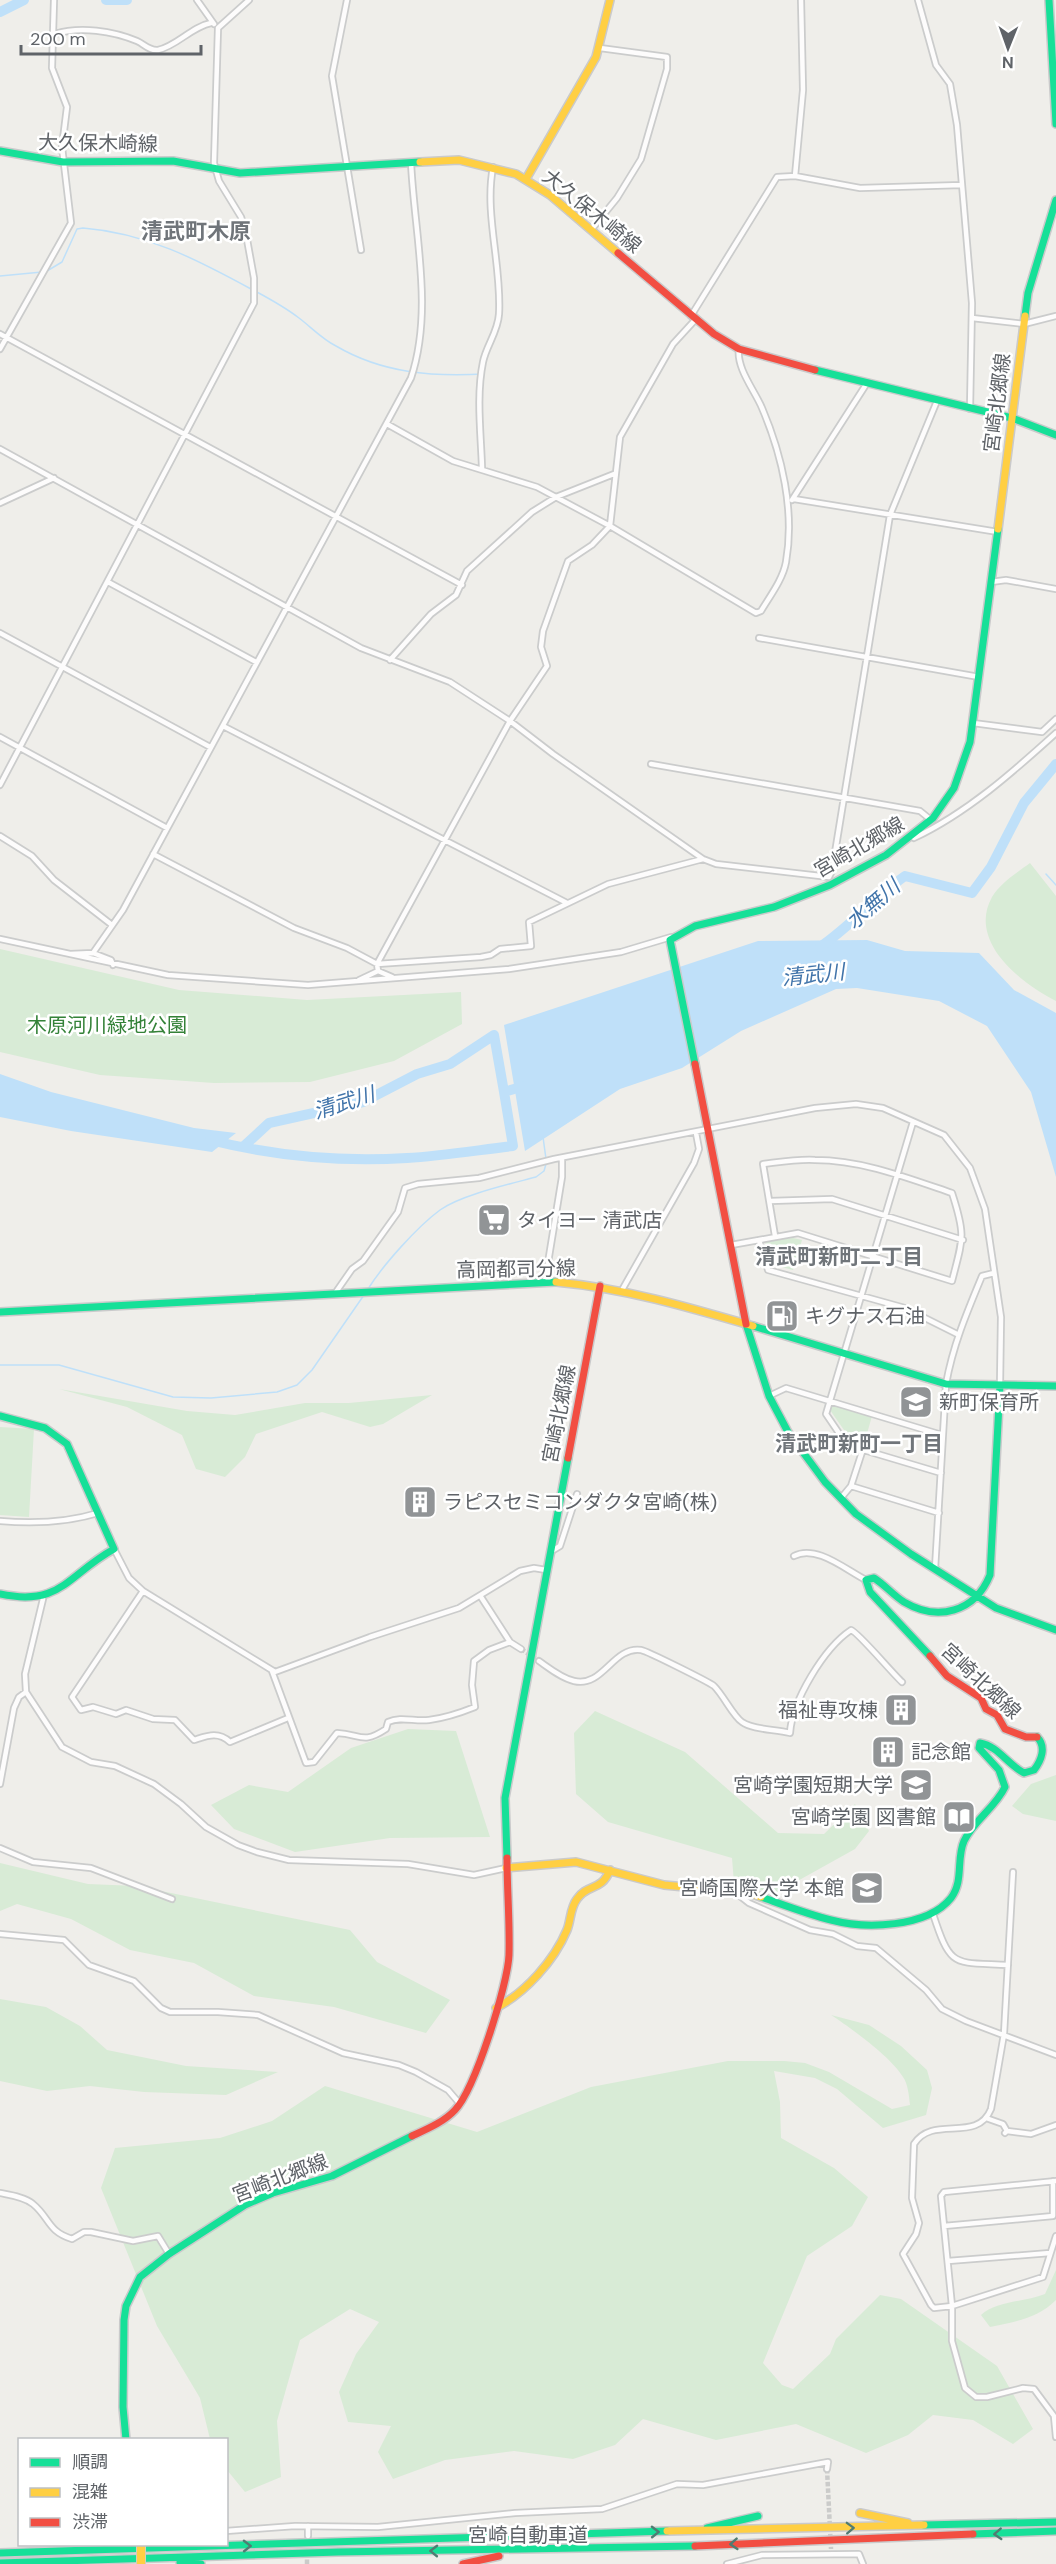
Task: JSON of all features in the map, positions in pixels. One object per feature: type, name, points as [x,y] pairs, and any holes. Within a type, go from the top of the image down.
[{"type":"main road","points":[[526,179],[600,48],[610,0]]},
{"type":"main road","points":[[1049,0],[1056,124]]},
{"type":"main road","name":"大久保木崎線","points":[[0,151],[63,162],[155,160],[216,170],[256,173],[459,160],[493,167],[526,179],[550,195],[693,318],[739,349],[776,361],[1012,418],[1056,435]]},
{"type":"main road","name":"宮崎北郷線","points":[[672,939],[688,929],[799,899],[908,841],[931,820],[949,797],[961,774],[973,723],[1028,293],[1056,200]]},
{"type":"main road","points":[[672,939],[746,1324],[769,1396],[800,1449],[841,1498],[873,1527],[1008,1614],[1056,1630]]},
{"type":"main road","name":"高岡都司分線","points":[[0,1312],[545,1281],[622,1290],[746,1324],[945,1384],[1056,1386]]},
{"type":"main road","name":"宮崎北郷線","points":[[126,2438],[123,2407],[126,2306],[140,2277],[169,2254],[245,2205],[351,2168],[433,2126],[460,2104],[471,2086],[505,1978],[510,1942],[505,1798],[600,1286]]},
{"type":"main road","points":[[979,1597],[990,1575],[1000,1385]]},
{"type":"main road","points":[[0,1416],[45,1428],[59,1436],[71,1452],[114,1549],[43,1599],[0,1594]]},
{"type":"main road","name":"宮崎北郷線","points":[[979,1597],[969,1607],[957,1611],[928,1610],[904,1602],[874,1578],[866,1580],[870,1592],[899,1619],[946,1676],[981,1698],[986,1709],[997,1715],[1005,1729],[1026,1737],[1040,1733],[1048,1736]]},
{"type":"main road","name":"宮崎北郷線","points":[[506,1868],[559,1862],[610,1870],[672,1886],[739,1891],[833,1921],[896,1925],[933,1914],[951,1898],[957,1884],[963,1843],[976,1821],[1000,1797],[1005,1787],[1000,1770],[984,1755],[979,1748],[980,1743],[993,1745],[1002,1758],[1023,1772],[1037,1773],[1047,1768]]},
{"type":"main road","points":[[496,2008],[508,2002],[555,1953],[569,1925],[574,1902],[580,1894],[605,1882],[610,1870]]},
{"type":"main road","points":[[860,2513],[925,2526]]},
{"type":"main road","points":[[687,2532],[758,2516]]},
{"type":"main road","name":"宮崎自動車道","points":[[0,2553],[420,2541],[512,2535],[1056,2522]]},
{"type":"main road","name":"宮崎自動車道","points":[[0,2563],[418,2551],[513,2553],[655,2549],[792,2540],[1056,2531]]},
{"type":"main road","points":[[141,2546],[141,2564]]},
{"type":"main road","points":[[463,2564],[513,2553]]},
{"type":"main road","points":[[86,2559],[106,2563],[201,2564]]},
{"type":"street","points":[[0,349],[70,223],[63,162],[67,107],[52,68],[55,34],[54,0]]},
{"type":"street","points":[[197,0],[212,23],[218,28]]},
{"type":"street","points":[[0,785],[254,303],[254,278],[246,234],[241,217],[219,181],[216,170],[214,123],[218,28],[249,0]]},
{"type":"street","points":[[347,0],[332,76],[361,250]]},
{"type":"street","points":[[795,176],[803,90],[801,0]]},
{"type":"street","points":[[918,0],[936,65],[950,84],[957,125],[972,318],[970,409]]},
{"type":"street","points":[[55,34],[99,31],[137,41],[150,49],[158,50],[200,25],[212,23]]},
{"type":"street","points":[[591,230],[617,198],[641,159],[667,69],[667,57],[600,48]]},
{"type":"street","points":[[93,953],[153,854],[411,378],[418,341],[420,277],[411,162]]},
{"type":"street","points":[[482,468],[480,378],[483,360],[499,316],[496,242],[490,193],[493,167]]},
{"type":"street","points":[[378,971],[377,964],[510,721],[547,666],[541,647],[543,631],[568,561],[592,546],[610,526],[614,474],[620,437],[673,344],[693,318],[777,177],[795,176],[860,188],[962,185]]},
{"type":"street","points":[[972,318],[1024,324],[1056,316]]},
{"type":"street","points":[[0,334],[462,585]]},
{"type":"street","points":[[387,424],[453,461],[482,468],[537,487],[610,526],[756,614],[761,611],[778,583],[786,563],[788,503],[776,446],[762,408],[740,364],[739,349]]},
{"type":"street","points":[[788,503],[794,499],[867,383]]},
{"type":"street","points":[[0,449],[361,648],[450,682],[510,721],[553,754],[703,859],[716,864],[831,881],[890,515],[937,401]]},
{"type":"street","points":[[390,660],[431,614],[456,595],[467,571],[532,513],[556,497],[614,474]]},
{"type":"street","points":[[0,503],[54,478]]},
{"type":"street","points":[[794,499],[998,532]]},
{"type":"street","points":[[991,582],[1006,580],[1056,589]]},
{"type":"street","points":[[108,582],[256,662]]},
{"type":"street","points":[[0,633],[210,747]]},
{"type":"street","points":[[759,638],[979,677]]},
{"type":"street","points":[[973,723],[1042,732],[1056,719]]},
{"type":"street","points":[[223,726],[567,903]]},
{"type":"street","points":[[908,841],[942,824],[986,792],[1056,733]]},
{"type":"street","points":[[0,737],[167,828]]},
{"type":"street","points":[[651,764],[844,800],[920,811],[931,820]]},
{"type":"street","points":[[0,836],[32,856],[54,880],[112,925]]},
{"type":"street","points":[[153,854],[294,928],[346,948],[377,964],[491,956],[500,950],[531,945],[529,922],[567,903],[622,879],[703,859]]},
{"type":"street","points":[[0,939],[168,975],[308,985],[530,966],[621,952],[672,939]]},
{"type":"street","points":[[68,954],[93,953],[111,960],[113,965]]},
{"type":"street","points":[[356,981],[378,971],[395,978]]},
{"type":"street","points":[[334,1294],[352,1269],[363,1261],[398,1212],[405,1188],[417,1184],[479,1178],[562,1158],[707,1129],[815,1108],[856,1104],[883,1108],[944,1135],[970,1168],[985,1209],[1001,1317],[1000,1385]]},
{"type":"street","points":[[913,1122],[826,1414],[847,1445],[862,1452],[941,1473]]},
{"type":"street","points":[[622,1290],[694,1163],[699,1149],[696,1133]]},
{"type":"street","points":[[545,1281],[562,1177],[562,1158]]},
{"type":"street","points":[[731,1245],[798,1233],[952,1281],[963,1240],[963,1226],[952,1193],[897,1174],[835,1161],[814,1160],[763,1164],[775,1236]]},
{"type":"street","points":[[770,1201],[832,1199],[963,1240]]},
{"type":"street","points":[[759,1240],[768,1270],[860,1298],[905,1308],[957,1334]]},
{"type":"street","points":[[935,1569],[945,1384],[957,1334],[982,1276],[994,1273]]},
{"type":"street","points":[[769,1396],[786,1388],[942,1435]]},
{"type":"street","points":[[841,1498],[851,1486],[862,1452]]},
{"type":"street","points":[[851,1486],[939,1513]]},
{"type":"street","points":[[549,1552],[560,1546],[577,1494]]},
{"type":"street","points":[[0,1521],[26,1523],[72,1521],[99,1513]]},
{"type":"street","points":[[114,1549],[129,1578],[143,1591],[174,1607],[272,1671],[306,1763],[314,1762],[337,1734],[348,1734],[360,1740],[372,1738],[386,1729],[388,1722],[397,1717],[426,1721],[442,1719],[475,1707],[472,1685],[474,1661],[489,1650],[510,1642]]},
{"type":"street","points":[[794,1556],[805,1552],[819,1555],[866,1580]]},
{"type":"street","points":[[272,1671],[459,1608],[481,1597],[520,1571],[534,1568],[546,1570]]},
{"type":"street","points":[[143,1591],[72,1697],[81,1710],[93,1707],[116,1714],[126,1710],[153,1719],[168,1718],[175,1720],[194,1740],[208,1734],[225,1738],[230,1742],[288,1718]]},
{"type":"street","points":[[481,1597],[510,1642],[521,1649]]},
{"type":"street","points":[[43,1599],[25,1674],[26,1692],[62,1747],[91,1762],[115,1766],[154,1784],[206,1827],[248,1848],[289,1860],[408,1864],[474,1875],[506,1868]]},
{"type":"street","points":[[538,1661],[573,1681],[590,1681],[623,1654],[642,1650],[713,1685],[729,1703],[740,1721],[754,1728],[772,1728],[790,1733],[791,1718],[827,1651],[851,1630],[856,1632],[876,1658],[902,1682]]},
{"type":"street","points":[[0,1784],[14,1708],[19,1696],[26,1692]]},
{"type":"street","points":[[0,1848],[33,1862],[91,1868],[172,1899]]},
{"type":"street","points":[[1013,1872],[1004,2034],[991,2109],[986,2118],[971,2128],[934,2129],[918,2139],[912,2148],[912,2198],[919,2223],[916,2234],[903,2254],[931,2305],[934,2308],[952,2306],[1043,2277],[1056,2236]]},
{"type":"street","points":[[739,1891],[740,1896],[749,1903],[810,1930],[833,1934],[857,1946],[876,1948],[926,1990],[942,2009],[966,2021],[1056,2055]]},
{"type":"street","points":[[933,1914],[945,1948],[952,1958],[964,1963],[1008,1965]]},
{"type":"street","points":[[0,1934],[64,1940],[89,1965],[134,1981],[161,2008],[170,2012],[258,2015],[343,2053],[416,2072],[448,2090],[460,2104]]},
{"type":"street","points":[[986,2118],[998,2120],[1006,2132],[1031,2134],[1056,2125]]},
{"type":"street","points":[[944,2226],[1053,2216],[1055,2181],[945,2192],[941,2196],[944,2226],[948,2261],[952,2306],[952,2341],[965,2388],[976,2397],[987,2397],[1023,2388],[1034,2389],[1054,2416],[1056,2437]]},
{"type":"street","points":[[0,2193],[32,2203],[52,2230],[62,2236],[72,2239],[91,2232],[132,2241],[158,2236],[169,2254]]},
{"type":"street","points":[[948,2261],[1050,2253]]},
{"type":"street","points":[[228,2531],[308,2526],[378,2528],[515,2513],[602,2510],[677,2484],[703,2485],[828,2462],[827,2469]]},
{"type":"street","points":[[308,2526],[308,2536]]},
{"type":"street","points":[[727,2564],[762,2555],[831,2552],[859,2554],[863,2564]]},
{"type":"green space","points":[[1030,863],[1056,896],[1056,1001],[1028,984],[1002,960],[992,945],[987,930],[986,914],[995,892],[1004,882]]},
{"type":"green space","name":"木原河川緑地公園","points":[[0,949],[179,990],[307,1000],[461,992],[462,1024],[394,1061],[310,1082],[214,1083],[100,1075],[0,1052]]},
{"type":"green space","points":[[793,1238],[802,1240],[793,1270],[770,1264],[765,1241]]},
{"type":"green space","points":[[59,1389],[187,1411],[235,1415],[305,1403],[349,1403],[432,1395],[383,1424],[370,1427],[322,1412],[256,1434],[245,1457],[225,1477],[196,1469],[182,1435],[127,1407]]},
{"type":"green space","points":[[832,1403],[872,1416],[864,1444],[851,1440],[830,1410]]},
{"type":"green space","points":[[0,1427],[34,1429],[29,1517],[0,1515]]},
{"type":"green space","points":[[595,1711],[685,1752],[778,1833],[824,1834],[855,1804],[869,1831],[855,1849],[776,1893],[734,1883],[732,1858],[608,1822],[576,1794],[574,1733]]},
{"type":"green space","points":[[408,1729],[456,1731],[490,1837],[390,1838],[295,1852],[234,1829],[211,1805],[249,1785],[288,1792],[351,1748]]},
{"type":"green space","points":[[1056,1775],[1056,1821],[1023,1814],[1012,1806],[1031,1784]]},
{"type":"green space","points":[[0,1863],[88,1884],[137,1886],[350,1930],[377,1962],[450,2000],[426,2033],[334,2007],[254,1996],[194,1963],[130,1950],[71,1919],[17,1904],[0,1911]]},
{"type":"green space","points":[[0,1999],[46,2007],[80,2026],[107,2050],[186,2066],[278,2072],[226,2095],[144,2092],[90,2086],[47,2091],[0,2081]]},
{"type":"green space","points":[[831,2015],[869,2025],[901,2046],[927,2070],[932,2088],[926,2115],[883,2128],[837,2089],[815,2078],[774,2071],[780,2102],[781,2138],[834,2168],[868,2197],[852,2226],[807,2256],[763,2363],[782,2385],[793,2389],[830,2354],[836,2339],[880,2295],[901,2299],[997,2366],[1033,2429],[1013,2444],[973,2420],[933,2415],[908,2435],[866,2453],[796,2424],[716,2440],[643,2419],[615,2445],[573,2459],[514,2451],[445,2460],[393,2479],[378,2452],[391,2426],[348,2422],[339,2392],[356,2354],[379,2322],[350,2309],[300,2340],[277,2421],[281,2477],[245,2492],[228,2471],[228,2438],[210,2438],[200,2398],[157,2326],[101,2188],[115,2148],[220,2138],[272,2121],[325,2086],[477,2132],[591,2087],[728,2061],[805,2063],[829,2072],[892,2109],[910,2105],[906,2083],[897,2069],[849,2027]]},
{"type":"green space","points":[[1056,2270],[1056,2300],[1041,2311],[1026,2318],[990,2327],[981,2315],[1003,2304],[1045,2294]]},
{"type":"water","points":[[867,940],[905,951],[979,953],[1014,990],[1056,1013],[1056,1177],[1031,1092],[987,1026],[939,1001],[857,988],[836,989],[741,1031],[682,1068],[620,1089],[525,1151],[504,1025],[758,941]]},
{"type":"water","points":[[0,1074],[51,1092],[194,1128],[236,1133],[212,1152],[71,1131],[0,1117]]},
{"type":"waterway","points":[[0,12],[24,0]]},
{"type":"waterway","points":[[106,0],[127,0]]},
{"type":"waterway","points":[[47,271],[62,262],[77,229],[83,228],[128,235],[170,249],[251,289]]},
{"type":"waterway","points":[[0,276],[42,272]]},
{"type":"waterway","points":[[255,291],[289,311],[331,343],[371,362],[389,368],[426,374],[484,374]]},
{"type":"waterway","name":"水無川","points":[[820,947],[905,876],[972,893],[991,867],[1024,803],[1056,764]]},
{"type":"waterway","points":[[1046,874],[1056,885]]},
{"type":"waterway","name":"清武川","points":[[243,1147],[269,1123],[363,1102],[417,1074],[450,1064],[494,1035],[504,1092]]},
{"type":"waterway","name":"清武川","points":[[210,1140],[283,1154],[357,1159],[420,1157],[513,1146],[504,1092],[528,1085]]},
{"type":"waterway","points":[[543,1137],[546,1159]]},
{"type":"waterway","points":[[368,1289],[401,1247],[440,1210],[473,1195],[536,1177],[544,1171],[546,1164]]},
{"type":"waterway","points":[[0,1365],[59,1365],[173,1397],[211,1398],[277,1392],[297,1385],[312,1370],[364,1295]]},
{"type":"tunnel","points":[[521,1649],[539,1661]]},
{"type":"tunnel","points":[[827,2469],[831,2549]]},
{"type":"tunnel","points":[[307,2552],[307,2564]]},
{"type":"traffic: fast","points":[[1049,0],[1056,124]]},
{"type":"traffic: fast","points":[[0,151],[63,162],[173,161],[240,173],[420,162]]},
{"type":"traffic: fast","points":[[1025,316],[1028,293],[1056,200]]},
{"type":"traffic: fast","points":[[815,370],[1012,418],[1056,435]]},
{"type":"traffic: fast","points":[[695,1064],[670,940],[695,926],[774,907],[830,885],[886,855],[933,818],[954,788],[970,742],[998,529]]},
{"type":"traffic: fast","points":[[0,1312],[556,1282]]},
{"type":"traffic: fast","points":[[746,1324],[769,1396],[788,1432],[825,1482],[856,1514],[911,1554],[996,1608],[1056,1630]]},
{"type":"traffic: fast","points":[[753,1326],[946,1384],[1056,1386]]},
{"type":"traffic: fast","points":[[930,1656],[870,1592],[866,1580],[874,1578],[904,1602],[917,1608],[942,1612],[965,1605],[983,1588],[990,1575],[1000,1385]]},
{"type":"traffic: fast","points":[[0,1416],[45,1428],[67,1444],[114,1549],[50,1592],[37,1596],[20,1597],[0,1594]]},
{"type":"traffic: fast","points":[[507,1858],[505,1798],[568,1458]]},
{"type":"traffic: fast","points":[[761,1897],[822,1918],[861,1925],[911,1921],[940,1908],[955,1891],[964,1841],[1005,1787],[999,1770],[979,1748],[980,1743],[997,1751],[1024,1773],[1034,1770],[1041,1758],[1042,1745],[1037,1737]]},
{"type":"traffic: fast","points":[[126,2438],[123,2407],[124,2320],[126,2306],[140,2277],[169,2254],[245,2205],[273,2193],[332,2176],[412,2136]]},
{"type":"traffic: fast","points":[[707,2528],[758,2516]]},
{"type":"traffic: fast","points":[[924,2525],[1056,2522]]},
{"type":"traffic: fast","points":[[228,2545],[667,2531]]},
{"type":"traffic: fast","points":[[973,2534],[1056,2531]]},
{"type":"traffic: fast","points":[[0,2553],[212,2546]]},
{"type":"traffic: fast","points":[[0,2563],[338,2552],[695,2546]]},
{"type":"traffic: fast","points":[[180,2562],[201,2564]]},
{"type":"traffic: slow","points":[[526,179],[596,57],[610,0]]},
{"type":"traffic: slow","points":[[420,162],[459,160],[516,174],[550,195],[618,253]]},
{"type":"traffic: slow","points":[[998,529],[1025,316]]},
{"type":"traffic: slow","points":[[556,1282],[631,1294],[753,1326]]},
{"type":"traffic: slow","points":[[506,1868],[576,1862],[664,1885],[749,1893],[761,1897]]},
{"type":"traffic: slow","points":[[496,2008],[518,1994],[538,1975],[561,1942],[577,1899],[581,1894],[603,1882],[610,1870]]},
{"type":"traffic: slow","points":[[860,2513],[908,2523]]},
{"type":"traffic: slow","points":[[667,2531],[924,2525]]},
{"type":"traffic: slow","points":[[141,2546],[141,2564]]},
{"type":"traffic: jam","points":[[618,253],[714,334],[739,349],[815,370]]},
{"type":"traffic: jam","points":[[695,1064],[746,1324]]},
{"type":"traffic: jam","points":[[568,1458],[600,1286]]},
{"type":"traffic: jam","points":[[930,1656],[947,1676],[981,1698],[986,1709],[997,1715],[1005,1729],[1026,1737],[1037,1737]]},
{"type":"traffic: jam","points":[[412,2136],[441,2122],[455,2110],[472,2081],[489,2036],[503,1988],[509,1955],[507,1858]]},
{"type":"traffic: jam","points":[[695,2546],[973,2534]]},
{"type":"traffic: jam","points":[[463,2564],[499,2556]]},
{"type":"place","name":"タイヨー 清武店","points":[[494,1220]]},
{"type":"place","name":"キグナス石油","points":[[782,1316]]},
{"type":"place","name":"新町保育所","points":[[916,1402]]},
{"type":"place","name":"ラピスセミコンダクタ宮崎(株)","points":[[420,1502]]},
{"type":"place","name":"福祉専攻棟","points":[[901,1710]]},
{"type":"place","name":"記念館","points":[[888,1752]]},
{"type":"place","name":"宮崎学園短期大学","points":[[916,1785]]},
{"type":"place","name":"宮崎学園 図書館","points":[[959,1817]]},
{"type":"place","name":"宮崎国際大学 本館","points":[[867,1888]]},
{"type":"district","name":"清武町木原","points":[[196,231]]},
{"type":"district","name":"清武町新町二丁目","points":[[839,1257]]},
{"type":"district","name":"清武町新町一丁目","points":[[859,1444]]}]
